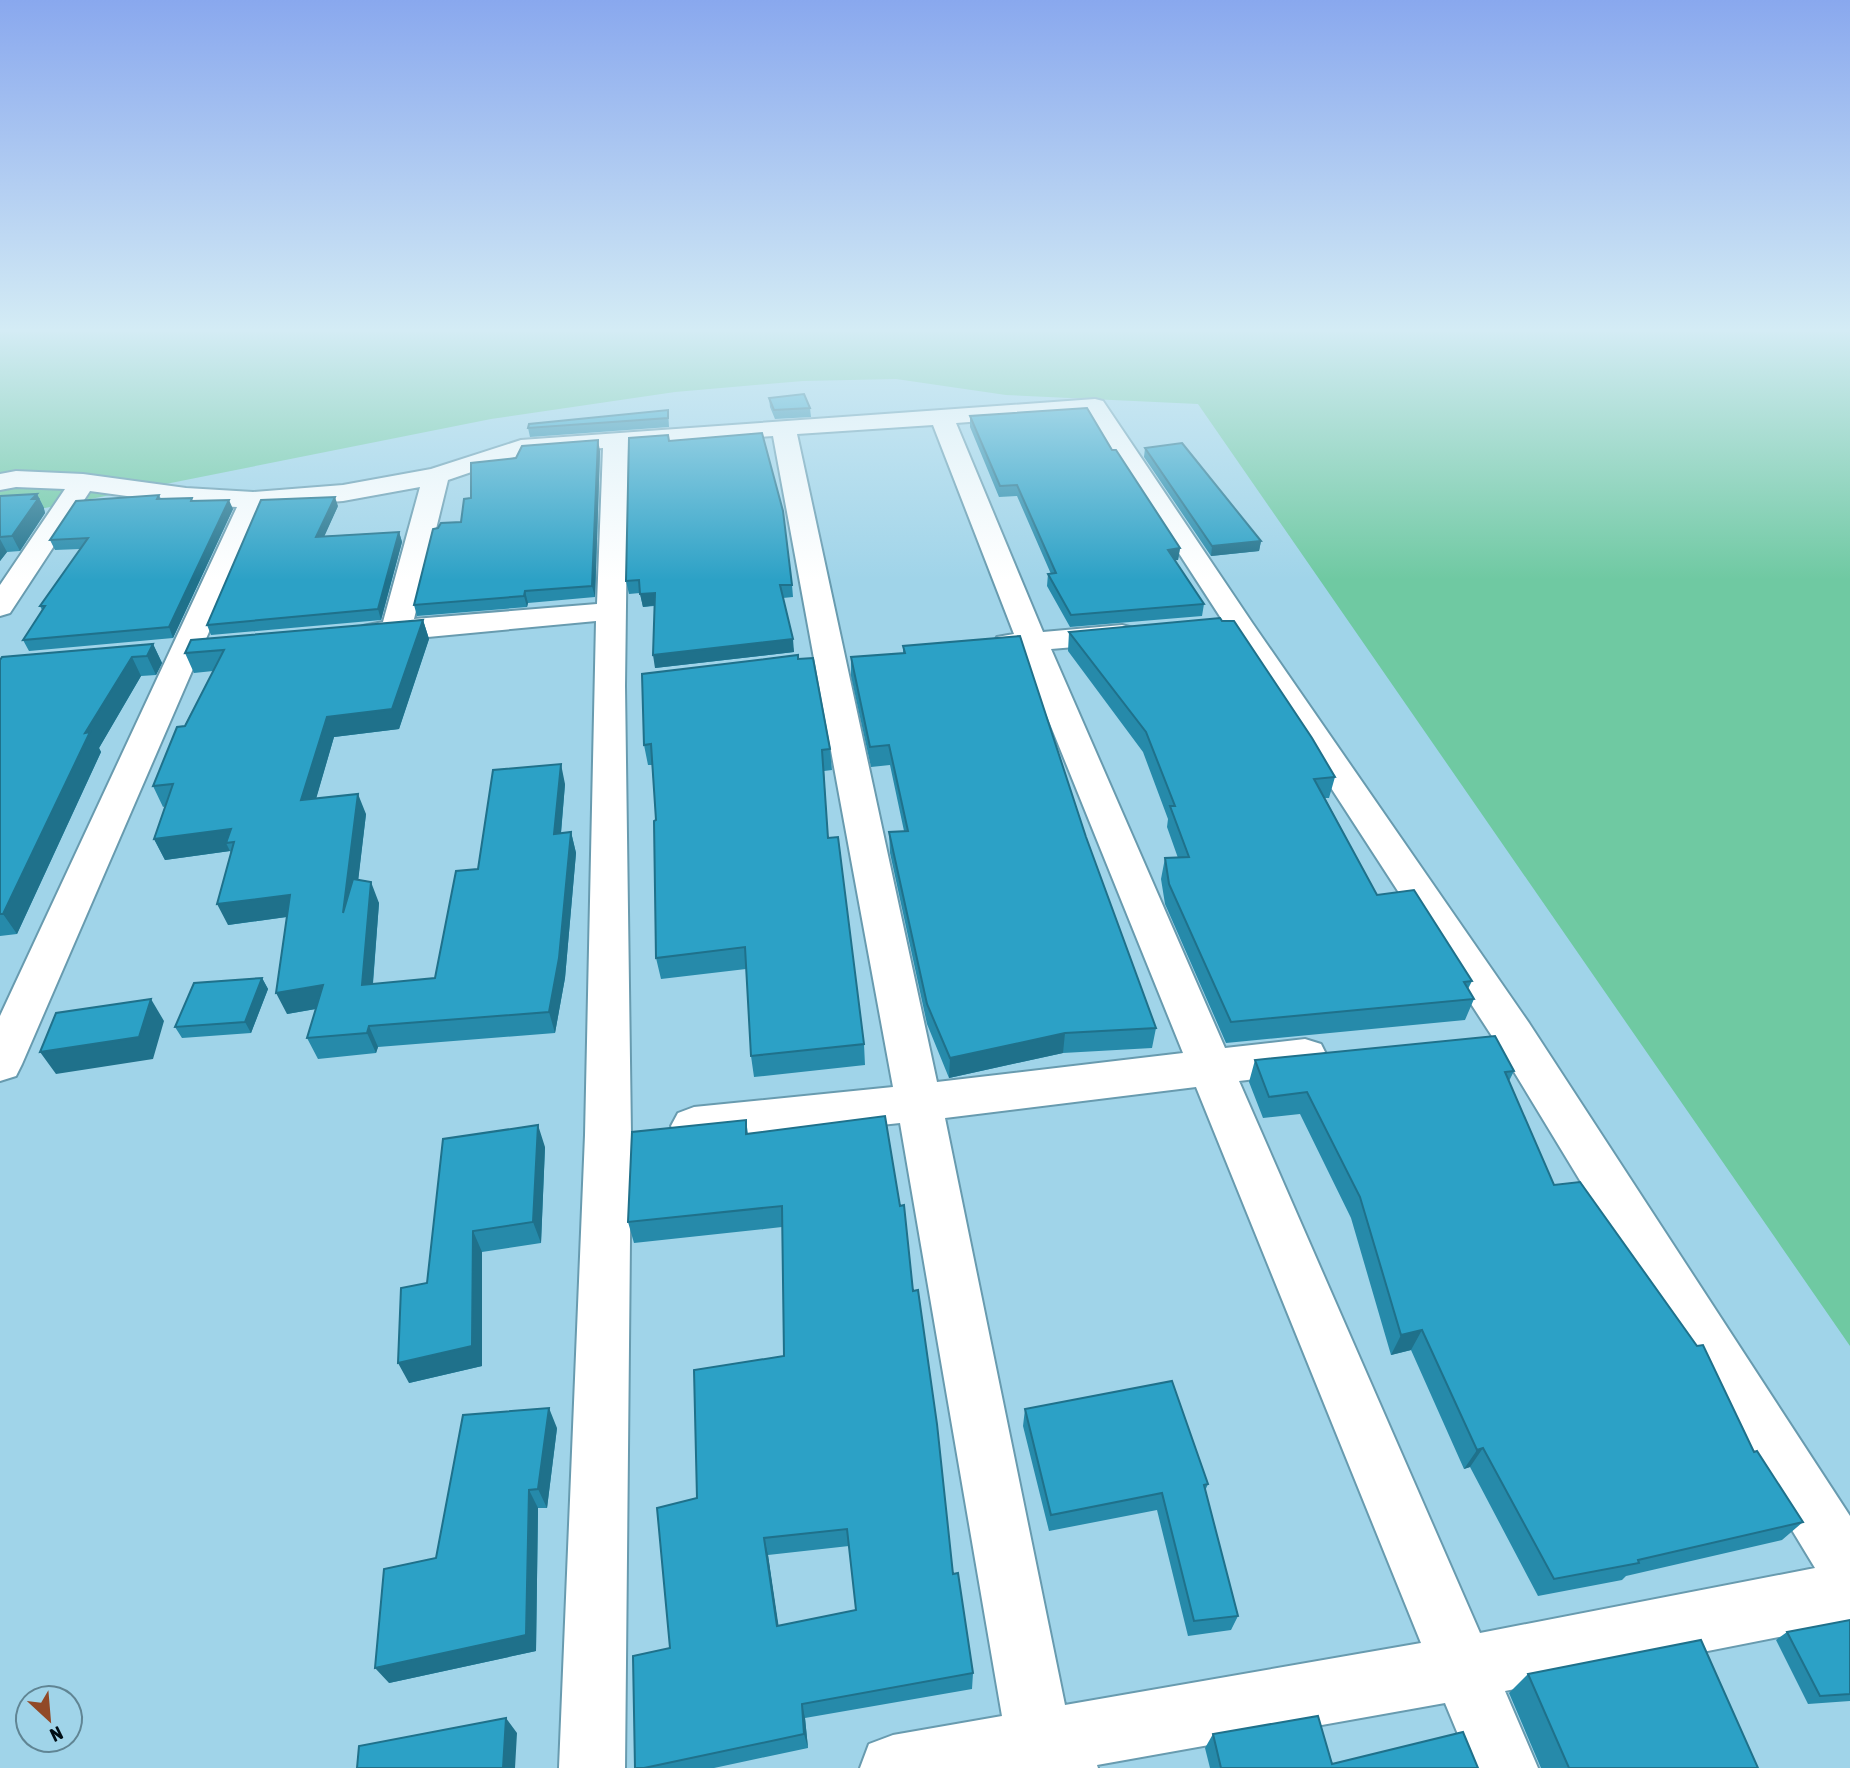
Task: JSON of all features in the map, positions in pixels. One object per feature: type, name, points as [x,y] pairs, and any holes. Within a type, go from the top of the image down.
[{"type":"street","points":[[0,482],[16,479],[83,482],[186,496],[253,500],[343,493],[436,477],[521,447],[964,415]]},
{"type":"street","points":[[1100,415],[1224,626],[1494,1037],[1850,1570]]},
{"type":"street","points":[[941,416],[1032,642],[1505,1768]]},
{"type":"street","points":[[783,427],[1052,1755]]},
{"type":"street","points":[[592,1768],[623,685],[613,611],[616,439]]},
{"type":"street","points":[[396,631],[436,477]]},
{"type":"street","points":[[0,607],[83,482]]},
{"type":"street","points":[[0,1065],[253,500]]},
{"type":"street","points":[[340,635],[613,611]]},
{"type":"street","points":[[978,647],[1155,631]]},
{"type":"street","points":[[608,1136],[919,1103],[1211,1065],[1349,1051]]},
{"type":"street","points":[[893,1768],[1052,1755],[1463,1668],[1850,1592]]},
{"type":"green space","points":[[0,415],[522,415],[491,419],[0,517]]},
{"type":"green space","points":[[1205,415],[1850,415],[1850,1346]]},
{"type":"building","points":[[623,415],[668,415],[668,418],[528,428],[529,424]]},
{"type":"building","points":[[1091,415],[1112,450],[1116,450],[1180,548],[1168,550],[1204,604],[1071,615],[1048,574],[1056,573],[1017,485],[1000,486],[970,416]]},
{"type":"building","points":[[762,433],[783,511],[792,585],[780,585],[793,639],[653,655],[655,593],[640,594],[639,580],[626,581],[629,438],[668,435],[669,441]]},
{"type":"building","points":[[598,440],[592,586],[525,591],[524,596],[414,605],[433,529],[438,528],[441,523],[461,522],[464,499],[471,498],[471,463],[516,458],[522,446]]},
{"type":"building","points":[[1182,443],[1261,541],[1212,546],[1145,448]]},
{"type":"building","points":[[37,494],[32,499],[38,499],[12,536],[0,537],[0,496]]},
{"type":"building","points":[[159,495],[157,499],[229,500],[169,627],[23,640],[45,606],[40,606],[88,538],[50,540],[76,501]]},
{"type":"building","points":[[335,497],[316,537],[399,532],[378,609],[207,625],[261,500]]},
{"type":"building","points":[[1220,618],[1222,621],[1234,621],[1335,777],[1314,779],[1377,895],[1414,890],[1472,981],[1464,982],[1474,999],[1231,1022],[1169,884],[1165,858],[1189,857],[1170,806],[1175,806],[1146,732],[1069,632]]},
{"type":"building","points":[[423,620],[392,709],[327,717],[301,800],[358,794],[343,913],[353,879],[371,882],[362,985],[435,978],[456,871],[478,869],[493,770],[561,764],[554,834],[571,832],[559,958],[549,1012],[369,1026],[367,1033],[307,1038],[323,985],[276,993],[290,895],[217,904],[234,842],[226,843],[231,829],[154,839],[173,784],[153,786],[177,727],[185,726],[224,650],[185,653],[191,640]]},
{"type":"building","points":[[1020,636],[1086,837],[1156,1028],[1065,1033],[950,1058],[927,1004],[889,832],[908,831],[889,745],[870,747],[851,657],[905,653],[903,646]]},
{"type":"building","points":[[153,644],[147,656],[132,657],[85,733],[90,732],[3,914],[0,914],[0,660],[2,657]]},
{"type":"building","points":[[798,655],[798,659],[813,658],[830,749],[822,750],[828,838],[838,837],[864,1044],[751,1056],[745,947],[656,958],[656,820],[651,744],[644,745],[642,674]]},
{"type":"building","points":[[262,978],[245,1022],[175,1027],[194,983]]},
{"type":"building","points":[[151,999],[139,1037],[40,1052],[56,1013]]},
{"type":"building","points":[[1495,1036],[1514,1071],[1505,1072],[1554,1185],[1580,1182],[1697,1346],[1703,1345],[1754,1452],[1757,1451],[1803,1522],[1638,1560],[1639,1563],[1554,1579],[1483,1448],[1477,1450],[1422,1330],[1401,1335],[1360,1197],[1307,1092],[1269,1097],[1255,1060]]},
{"type":"building","points":[[885,1116],[900,1206],[904,1205],[913,1291],[918,1290],[937,1424],[953,1574],[958,1573],[973,1673],[802,1704],[804,1734],[635,1768],[633,1656],[670,1648],[657,1508],[697,1498],[694,1370],[784,1356],[782,1206],[628,1222],[632,1132],[746,1120],[746,1134]],"holes":[[[847,1529],[856,1610],[777,1626],[764,1538]]]},
{"type":"building","points":[[538,1125],[533,1222],[473,1231],[472,1346],[398,1363],[401,1288],[427,1283],[443,1139]]},
{"type":"building","points":[[1172,1381],[1208,1484],[1204,1485],[1238,1616],[1194,1621],[1162,1493],[1051,1515],[1025,1409]]},
{"type":"building","points":[[549,1408],[538,1489],[529,1490],[526,1635],[375,1668],[384,1569],[436,1558],[463,1415]]},
{"type":"building","points":[[1850,1620],[1850,1694],[1820,1696],[1787,1632]]},
{"type":"building","points":[[1701,1640],[1758,1768],[1569,1768],[1528,1674]]},
{"type":"building","points":[[1318,1716],[1332,1764],[1463,1732],[1478,1768],[1221,1768],[1213,1734]]},
{"type":"building","points":[[506,1718],[503,1768],[357,1768],[359,1746]]}]
